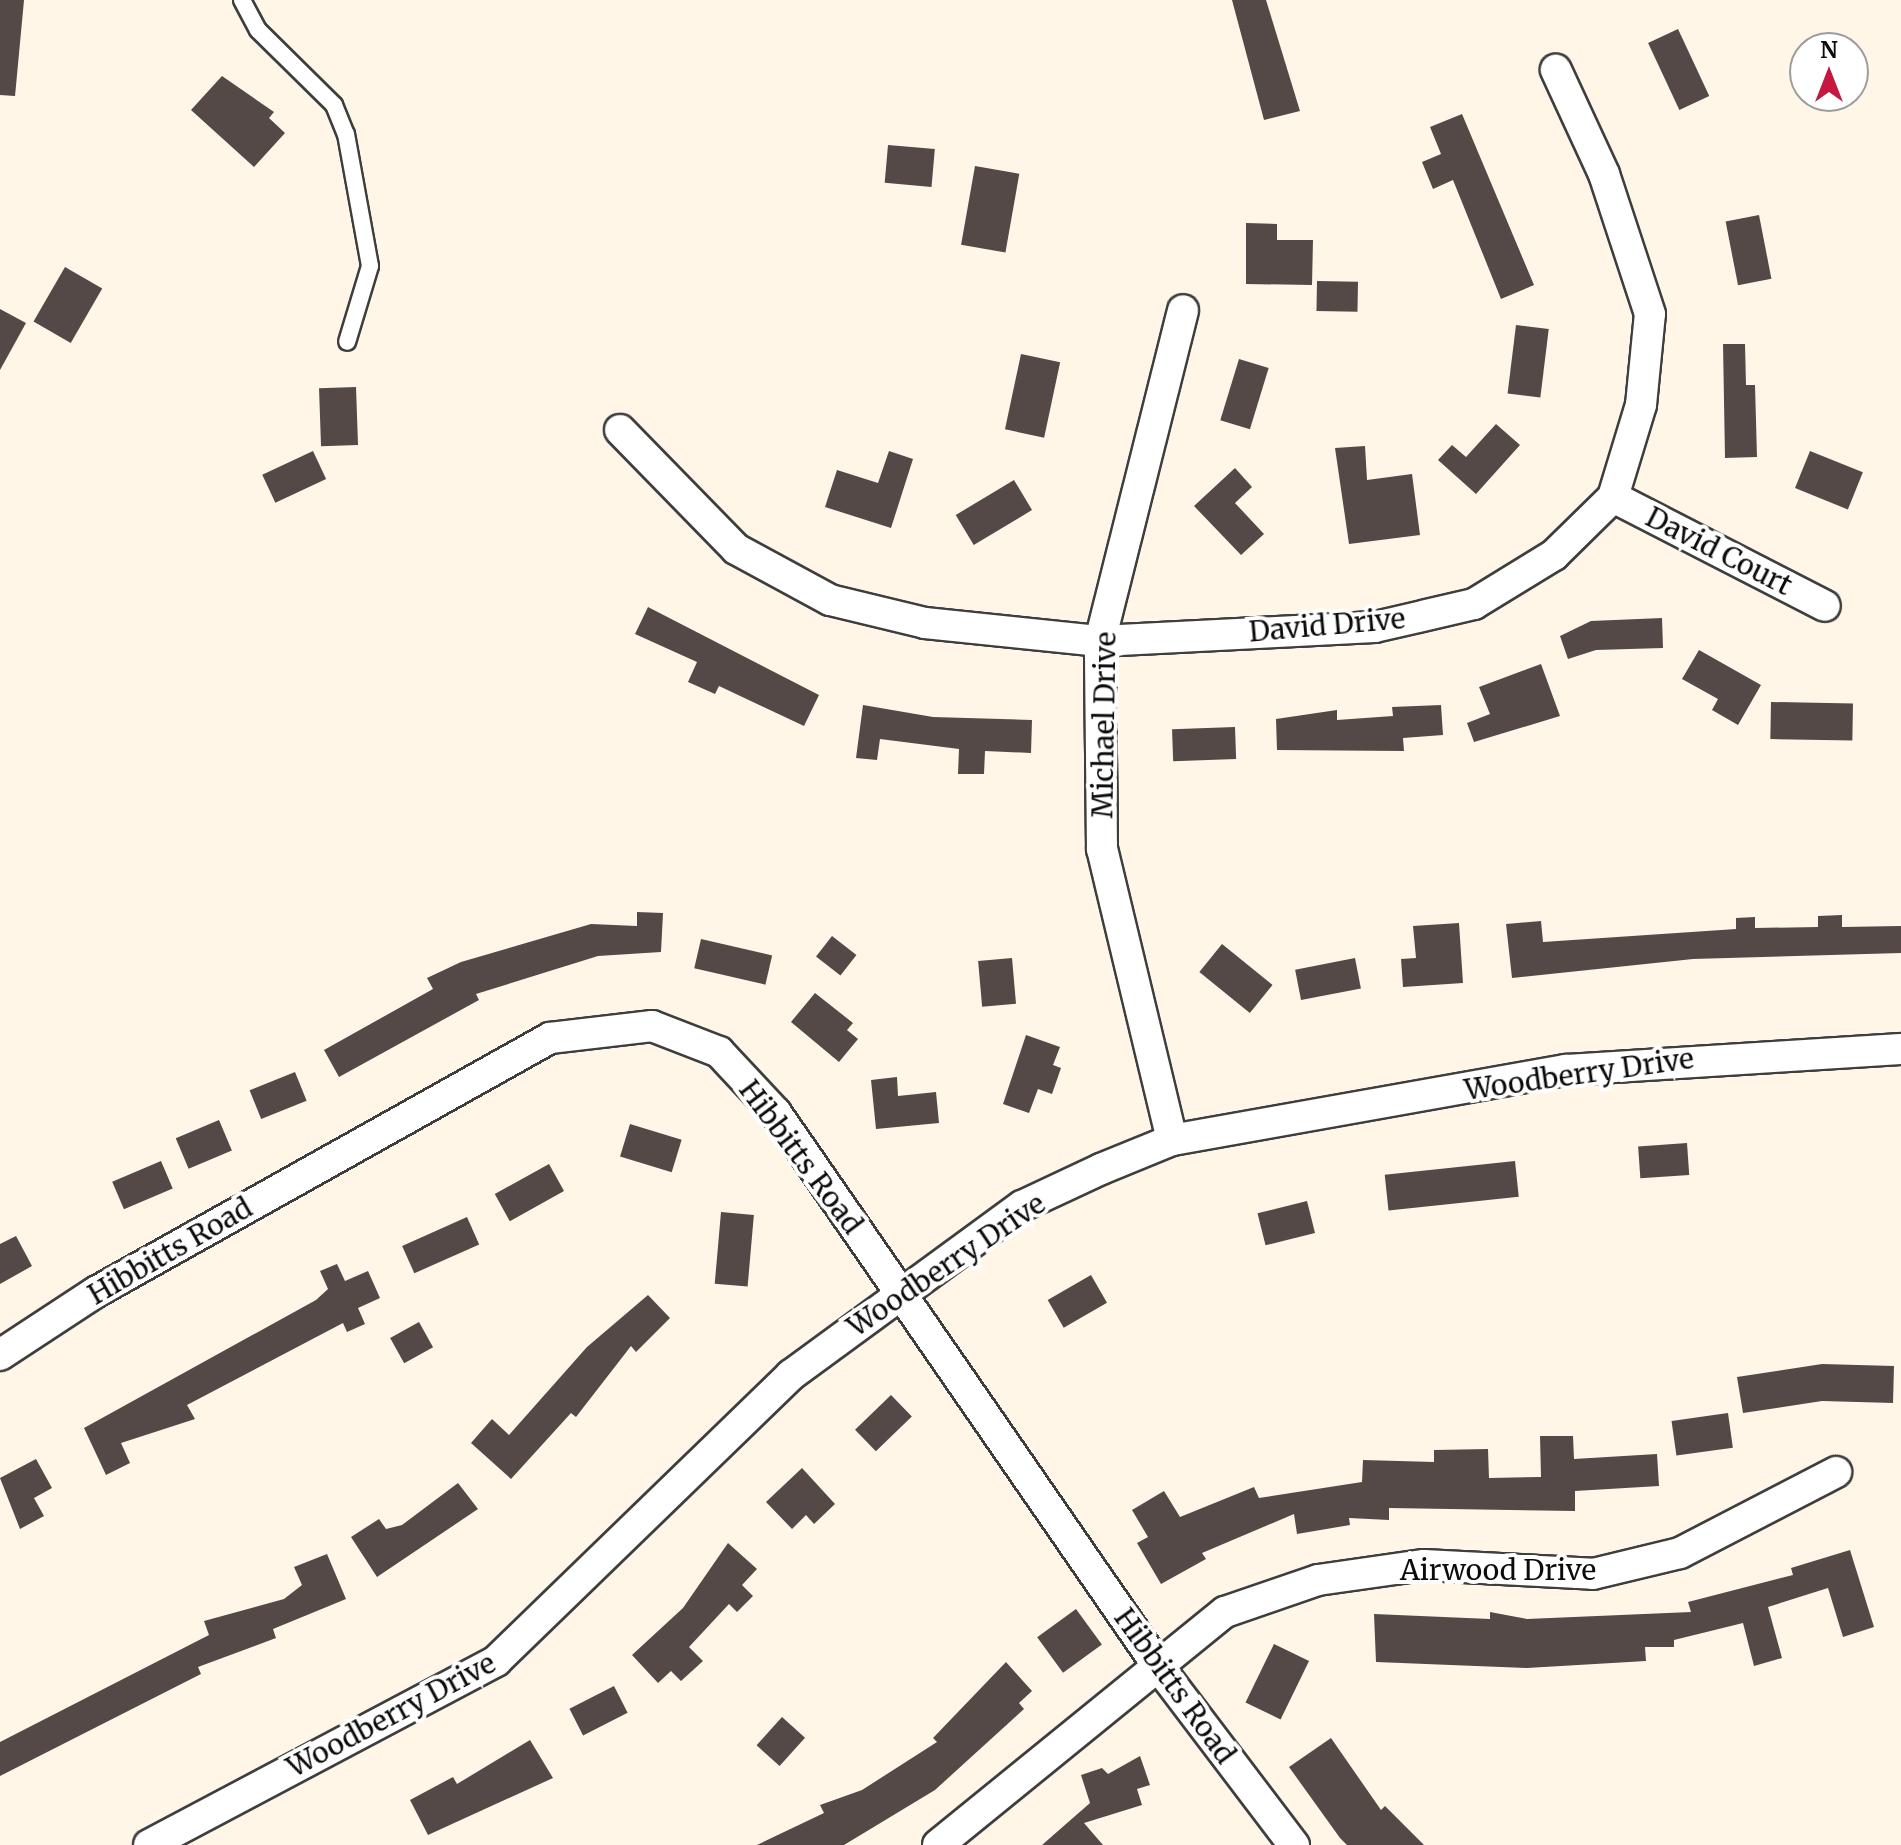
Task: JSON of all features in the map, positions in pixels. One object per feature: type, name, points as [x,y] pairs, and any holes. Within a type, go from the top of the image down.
[{"type":"street","name":"David Drive","points":[[620,430],[736,549],[830,600],[925,623],[1100,641],[1375,627],[1474,604],[1554,555],[1613,497],[1641,405],[1650,314],[1604,174],[1556,70]]},
{"type":"street","name":"Michael Drive","points":[[1172,1140],[1102,849],[1100,641],[1183,310]]},
{"type":"street","name":"David Court","points":[[1613,497],[1825,606]]},
{"type":"street","name":"Hibbitts Road","points":[[0,1355],[96,1292],[550,1038],[652,1026],[719,1052],[776,1113],[1158,1666],[1294,1845]]},
{"type":"street","name":"Woodberry Drive","points":[[149,1845],[496,1661],[791,1375],[899,1292],[1022,1206],[1172,1140],[1566,1070],[1901,1049]]},
{"type":"street","name":"Airwood Drive","points":[[938,1845],[1225,1612],[1318,1580],[1424,1565],[1593,1574],[1680,1553],[1836,1472]]},
{"type":"lane","points":[[242,0],[258,30],[334,105],[346,134],[370,266],[347,342]]},
{"type":"building","points":[[0,0],[24,0],[15,96],[0,95]]},
{"type":"building","points":[[1232,0],[1266,0],[1300,111],[1264,120]]},
{"type":"building","points":[[1678,29],[1709,96],[1679,110],[1648,43]]},
{"type":"building","points":[[222,76],[274,112],[269,118],[285,133],[254,167],[191,110]]},
{"type":"building","points":[[1462,114],[1534,285],[1501,299],[1453,180],[1433,189],[1422,162],[1441,154],[1430,127]]},
{"type":"building","points":[[888,145],[935,149],[932,187],[885,183]]},
{"type":"building","points":[[975,166],[1019,174],[1005,253],[961,245]]},
{"type":"building","points":[[1759,215],[1771,279],[1738,285],[1726,221]]},
{"type":"building","points":[[1246,223],[1277,224],[1277,240],[1313,240],[1312,285],[1246,284]]},
{"type":"building","points":[[65,267],[102,288],[71,343],[34,322]]},
{"type":"building","points":[[1317,281],[1358,282],[1357,312],[1316,311]]},
{"type":"building","points":[[0,309],[26,323],[0,370]]},
{"type":"building","points":[[1516,325],[1549,329],[1540,398],[1508,393]]},
{"type":"building","points":[[1723,344],[1745,344],[1746,385],[1755,385],[1757,457],[1725,458]]},
{"type":"building","points":[[1021,354],[1060,362],[1044,438],[1005,429]]},
{"type":"building","points":[[1239,359],[1269,368],[1250,429],[1220,420]]},
{"type":"building","points":[[356,387],[358,445],[321,446],[319,388]]},
{"type":"building","points":[[1496,424],[1520,445],[1476,494],[1438,460],[1452,445],[1466,457]]},
{"type":"building","points":[[1365,446],[1367,480],[1412,474],[1420,535],[1349,544],[1335,448]]},
{"type":"building","points":[[313,451],[326,479],[275,503],[262,475]]},
{"type":"building","points":[[889,451],[913,459],[891,528],[825,507],[837,470],[878,483]]},
{"type":"building","points":[[1810,451],[1863,472],[1848,509],[1795,488]]},
{"type":"building","points":[[1235,468],[1252,487],[1235,503],[1264,534],[1241,555],[1194,506]]},
{"type":"building","points":[[1014,480],[1032,510],[974,545],[956,515]]},
{"type":"building","points":[[648,607],[819,695],[804,726],[719,686],[715,694],[688,682],[697,662],[635,634]]},
{"type":"building","points":[[1662,618],[1663,648],[1596,650],[1568,659],[1560,636],[1591,621]]},
{"type":"building","points":[[1699,650],[1761,685],[1738,725],[1712,710],[1718,699],[1682,679]]},
{"type":"building","points":[[1541,664],[1560,716],[1474,742],[1467,723],[1490,714],[1479,687]]},
{"type":"building","points":[[1771,702],[1853,703],[1852,740],[1770,739]]},
{"type":"building","points":[[863,705],[933,717],[1032,720],[1031,753],[985,751],[984,774],[958,774],[959,749],[880,739],[877,760],[856,758]]},
{"type":"building","points":[[1441,705],[1443,735],[1403,738],[1404,751],[1277,750],[1276,719],[1337,710],[1337,720],[1393,716],[1392,707]]},
{"type":"building","points":[[1235,727],[1236,759],[1173,761],[1172,729]]},
{"type":"building","points":[[637,912],[663,913],[661,952],[598,956],[476,994],[479,1000],[339,1077],[324,1050],[433,989],[427,978],[461,962],[591,924],[637,926]]},
{"type":"building","points":[[1842,915],[1842,927],[1901,926],[1901,953],[1693,959],[1512,978],[1506,924],[1541,921],[1543,942],[1736,929],[1736,918],[1755,917],[1755,928],[1818,927],[1818,916]]},
{"type":"building","points":[[1459,923],[1463,983],[1403,987],[1401,959],[1416,958],[1413,926]]},
{"type":"building","points":[[832,936],[856,955],[840,976],[816,956]]},
{"type":"building","points":[[701,939],[772,955],[765,985],[694,968]]},
{"type":"building","points":[[1222,944],[1273,985],[1250,1013],[1199,972]]},
{"type":"building","points":[[1012,958],[1016,1004],[982,1007],[978,961]]},
{"type":"building","points":[[1355,958],[1361,988],[1301,1000],[1295,970]]},
{"type":"building","points":[[815,993],[853,1023],[847,1030],[858,1039],[839,1062],[791,1022]]},
{"type":"building","points":[[1026,1035],[1060,1047],[1053,1065],[1061,1068],[1052,1094],[1038,1089],[1029,1113],[1003,1104]]},
{"type":"building","points":[[295,1072],[307,1101],[261,1119],[250,1090]]},
{"type":"building","points":[[897,1077],[898,1096],[936,1092],[939,1123],[876,1129],[871,1080]]},
{"type":"building","points":[[219,1120],[232,1150],[189,1169],[176,1138]]},
{"type":"building","points":[[630,1124],[682,1140],[672,1172],[620,1157]]},
{"type":"building","points":[[1687,1143],[1689,1175],[1640,1178],[1638,1146]]},
{"type":"building","points":[[161,1161],[173,1189],[124,1209],[112,1182]]},
{"type":"building","points":[[1515,1161],[1519,1197],[1388,1210],[1385,1175]]},
{"type":"building","points":[[549,1164],[564,1191],[510,1221],[495,1194]]},
{"type":"building","points":[[1307,1201],[1315,1233],[1265,1245],[1258,1213]]},
{"type":"building","points":[[721,1212],[754,1215],[748,1287],[715,1284]]},
{"type":"building","points":[[467,1217],[479,1244],[414,1273],[402,1246]]},
{"type":"building","points":[[16,1236],[32,1266],[0,1284],[0,1244]]},
{"type":"building","points":[[337,1264],[345,1281],[368,1271],[380,1298],[358,1308],[365,1324],[347,1332],[343,1323],[187,1405],[195,1419],[121,1443],[130,1463],[106,1475],[84,1428],[316,1300],[328,1289],[320,1271]]},
{"type":"building","points":[[1091,1275],[1107,1303],[1064,1328],[1048,1300]]},
{"type":"building","points":[[648,1295],[670,1318],[636,1352],[631,1346],[576,1417],[571,1413],[511,1479],[471,1443],[492,1419],[509,1435],[587,1347]]},
{"type":"building","points":[[419,1322],[433,1347],[404,1363],[390,1338]]},
{"type":"building","points":[[1822,1364],[1894,1366],[1893,1403],[1822,1401],[1743,1413],[1737,1377]]},
{"type":"building","points":[[891,1395],[912,1417],[876,1451],[855,1430]]},
{"type":"building","points":[[1728,1413],[1733,1448],[1676,1456],[1672,1421]]},
{"type":"building","points":[[1540,1436],[1573,1436],[1574,1459],[1657,1454],[1659,1486],[1575,1491],[1575,1511],[1389,1508],[1389,1520],[1349,1518],[1350,1525],[1297,1534],[1294,1514],[1202,1553],[1206,1559],[1161,1584],[1137,1543],[1148,1537],[1132,1510],[1164,1491],[1180,1517],[1254,1487],[1259,1498],[1362,1482],[1363,1460],[1434,1462],[1434,1450],[1488,1449],[1489,1478],[1541,1477]]},
{"type":"building","points":[[36,1459],[52,1488],[34,1498],[44,1516],[20,1529],[0,1478]]},
{"type":"building","points":[[802,1468],[835,1504],[814,1524],[806,1515],[792,1529],[766,1502]]},
{"type":"building","points":[[458,1483],[478,1509],[377,1577],[351,1537],[379,1519],[386,1529],[402,1525]]},
{"type":"building","points":[[728,1543],[757,1569],[742,1585],[753,1596],[737,1612],[729,1604],[689,1647],[703,1661],[681,1681],[671,1671],[658,1683],[632,1655],[683,1608]]},
{"type":"building","points":[[1850,1550],[1874,1627],[1843,1637],[1828,1588],[1768,1607],[1782,1658],[1754,1666],[1743,1623],[1674,1640],[1674,1647],[1645,1647],[1646,1661],[1527,1668],[1376,1662],[1374,1614],[1490,1619],[1490,1612],[1527,1619],[1691,1612],[1688,1602],[1793,1575],[1791,1568]]},
{"type":"building","points":[[327,1554],[346,1599],[273,1629],[276,1638],[198,1667],[201,1674],[0,1776],[0,1742],[209,1635],[204,1621],[284,1599],[302,1585],[294,1567]]},
{"type":"building","points":[[1076,1609],[1102,1645],[1063,1673],[1037,1637]]},
{"type":"building","points":[[1274,1644],[1309,1661],[1281,1720],[1246,1702]]},
{"type":"building","points":[[1006,1662],[1032,1691],[1019,1703],[1024,1709],[935,1790],[844,1845],[757,1845],[824,1813],[820,1805],[862,1790],[937,1742],[933,1738]]},
{"type":"building","points":[[614,1686],[628,1713],[583,1735],[569,1709]]},
{"type":"building","points":[[782,1717],[805,1738],[780,1766],[757,1745]]},
{"type":"building","points":[[1331,1738],[1381,1810],[1385,1806],[1424,1845],[1347,1845],[1340,1838],[1289,1767]]},
{"type":"building","points":[[530,1740],[553,1778],[428,1835],[410,1800],[453,1777],[457,1784]]},
{"type":"building","points":[[1140,1756],[1150,1785],[1137,1789],[1142,1805],[1084,1823],[1103,1845],[1042,1845],[1090,1803],[1081,1775],[1102,1768],[1108,1774]]}]
